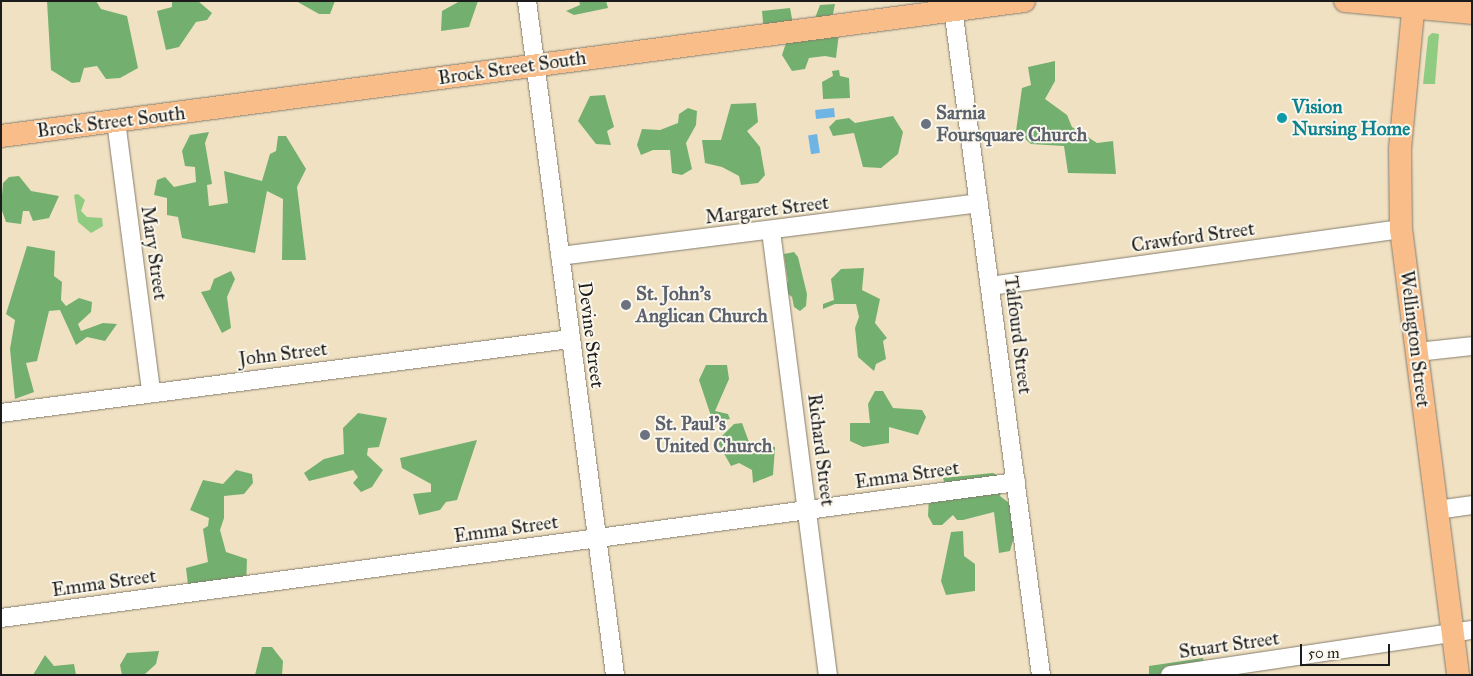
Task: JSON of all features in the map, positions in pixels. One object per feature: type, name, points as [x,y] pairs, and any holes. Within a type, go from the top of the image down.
[{"type":"main road","name":"Brock Street South","points":[[1,136],[534,65],[953,6],[1024,1]]},
{"type":"main road","points":[[1345,1],[1414,4],[1472,13]]},
{"type":"main road","name":"Wellington Street","points":[[1414,4],[1400,150],[1401,229],[1436,510],[1462,632],[1458,675]]},
{"type":"street","name":"Devine Street","points":[[527,1],[615,675]]},
{"type":"street","name":"Talfourd Street","points":[[953,6],[1041,675]]},
{"type":"street","name":"Mary Street","points":[[116,121],[151,391]]},
{"type":"street","name":"Margaret Street","points":[[560,256],[771,231],[979,203]]},
{"type":"street","name":"Crawford Street","points":[[990,286],[1401,229]]},
{"type":"street","name":"Richard Street","points":[[771,231],[828,675]]},
{"type":"street","name":"John Street","points":[[1,413],[151,391],[570,339]]},
{"type":"street","points":[[1417,352],[1472,346]]},
{"type":"street","name":"Emma Street","points":[[1,618],[1016,482]]},
{"type":"street","points":[[1436,510],[1472,506]]},
{"type":"street","name":"Stuart Street","points":[[1170,675],[1462,632]]},
{"type":"green space","points":[[47,1],[96,1],[101,9],[127,16],[138,68],[120,78],[106,79],[97,66],[84,68],[80,82],[72,83],[51,70]]},
{"type":"green space","points":[[172,1],[198,1],[212,13],[207,20],[196,22],[179,47],[166,50],[157,11],[172,7]]},
{"type":"green space","points":[[296,1],[335,1],[330,14],[319,14]]},
{"type":"green space","points":[[460,1],[478,1],[469,27],[441,31],[442,11]]},
{"type":"green space","points":[[579,1],[606,1],[608,8],[574,15],[566,11],[580,5]]},
{"type":"green space","points":[[835,4],[830,29],[839,33],[836,58],[825,56],[809,58],[805,69],[792,71],[782,55],[788,37],[764,33],[762,11],[790,8],[793,24],[815,18],[820,5]]},
{"type":"green space","points":[[1432,33],[1439,34],[1435,84],[1423,84],[1428,37]]},
{"type":"green space","points":[[1055,61],[1055,81],[1045,99],[1067,115],[1072,127],[1097,143],[1113,141],[1116,174],[1068,173],[1064,146],[1031,144],[1016,131],[1022,88],[1031,85],[1028,67]]},
{"type":"green space","points":[[839,70],[840,76],[849,78],[850,98],[823,99],[822,82],[833,76],[832,71]]},
{"type":"green space","points":[[605,95],[614,127],[607,131],[611,145],[596,144],[578,121],[590,96]]},
{"type":"green space","points":[[756,103],[758,122],[747,131],[760,147],[765,175],[758,183],[741,185],[739,176],[722,167],[705,163],[702,140],[721,140],[731,104]]},
{"type":"green space","points":[[688,108],[697,111],[696,125],[686,143],[692,169],[682,175],[672,173],[670,150],[653,150],[641,155],[637,145],[642,129],[660,130],[678,123],[679,114]]},
{"type":"green space","points":[[893,116],[903,132],[898,154],[881,168],[863,167],[854,133],[833,136],[829,127],[836,120],[849,118],[855,123]]},
{"type":"green space","points":[[209,132],[205,143],[212,184],[207,185],[209,206],[228,203],[224,171],[262,181],[270,154],[276,151],[278,136],[286,136],[306,169],[297,187],[306,260],[282,260],[283,199],[267,191],[255,253],[182,238],[178,217],[167,215],[167,198],[154,195],[157,180],[165,177],[174,187],[196,182],[195,167],[185,166],[182,151],[190,135]]},
{"type":"green space","points":[[19,176],[31,191],[59,196],[49,218],[33,221],[29,211],[23,211],[21,224],[6,222],[1,208],[3,183],[9,177]]},
{"type":"green space","points":[[78,194],[85,200],[81,211],[87,217],[102,218],[103,226],[91,233],[78,222],[74,195]]},
{"type":"green space","points":[[27,246],[55,251],[54,276],[62,282],[61,300],[66,306],[79,298],[92,302],[91,312],[78,324],[81,331],[103,323],[117,324],[105,341],[87,337],[76,345],[60,310],[49,311],[37,361],[26,363],[34,392],[15,399],[10,349],[15,320],[6,314]]},
{"type":"green space","points":[[794,252],[798,257],[807,294],[806,306],[800,311],[794,307],[792,297],[785,291],[784,285],[788,282],[784,254]]},
{"type":"green space","points":[[864,268],[862,290],[880,299],[875,323],[887,338],[883,341],[886,359],[876,364],[874,371],[858,357],[855,328],[859,317],[856,304],[835,304],[823,309],[823,304],[834,300],[831,279],[841,269]]},
{"type":"green space","points":[[231,271],[235,279],[227,297],[231,328],[222,333],[201,292],[210,290],[214,279]]},
{"type":"green space","points":[[706,365],[727,365],[729,379],[715,411],[728,414],[730,419],[713,422],[699,380]]},
{"type":"green space","points":[[875,391],[883,391],[893,408],[922,410],[926,417],[918,435],[889,427],[889,443],[863,447],[850,441],[850,423],[870,423],[868,404]]},
{"type":"green space","points":[[358,413],[387,418],[379,447],[368,448],[367,455],[383,470],[372,487],[361,492],[353,483],[358,477],[353,470],[309,481],[304,473],[324,459],[344,454],[343,428]]},
{"type":"green space","points":[[742,423],[753,453],[765,453],[768,446],[775,447],[773,475],[753,483],[752,470],[739,463],[731,466],[717,441],[734,424]]},
{"type":"green space","points":[[477,440],[457,500],[446,502],[440,510],[419,515],[413,494],[431,492],[431,484],[402,468],[400,458]]},
{"type":"green space","points":[[236,470],[252,474],[253,483],[244,494],[224,496],[224,518],[220,530],[226,552],[247,559],[246,589],[188,585],[186,568],[208,562],[203,529],[208,526],[209,518],[190,510],[203,480],[223,484]]},
{"type":"green space","points":[[993,473],[1005,479],[1000,496],[1013,506],[1017,526],[1010,551],[999,553],[994,512],[963,520],[957,520],[953,515],[942,525],[933,525],[928,516],[929,496],[949,497],[943,478]]},
{"type":"green space","points":[[963,531],[964,556],[975,564],[975,591],[946,595],[941,581],[951,532]]},
{"type":"green space","points":[[262,647],[272,647],[283,661],[282,675],[255,675]]},
{"type":"green space","points":[[159,651],[156,664],[144,675],[122,675],[120,665],[127,653]]},
{"type":"green space","points":[[45,655],[54,666],[74,664],[76,675],[33,675]]},
{"type":"green space","points":[[1203,658],[1205,675],[1149,675],[1149,666]]},
{"type":"water","points":[[834,108],[835,117],[816,119],[815,110]]},
{"type":"water","points":[[817,134],[820,153],[811,154],[808,135]]},
{"type":"place","name":"Vision Nursing Home","points":[[1282,118]]},
{"type":"place","name":"Sarnia Foursquare Church","points":[[926,124]]},
{"type":"place","name":"St. John's Anglican Church","points":[[626,305]]},
{"type":"place","name":"St. Paul's United Church","points":[[645,435]]}]
